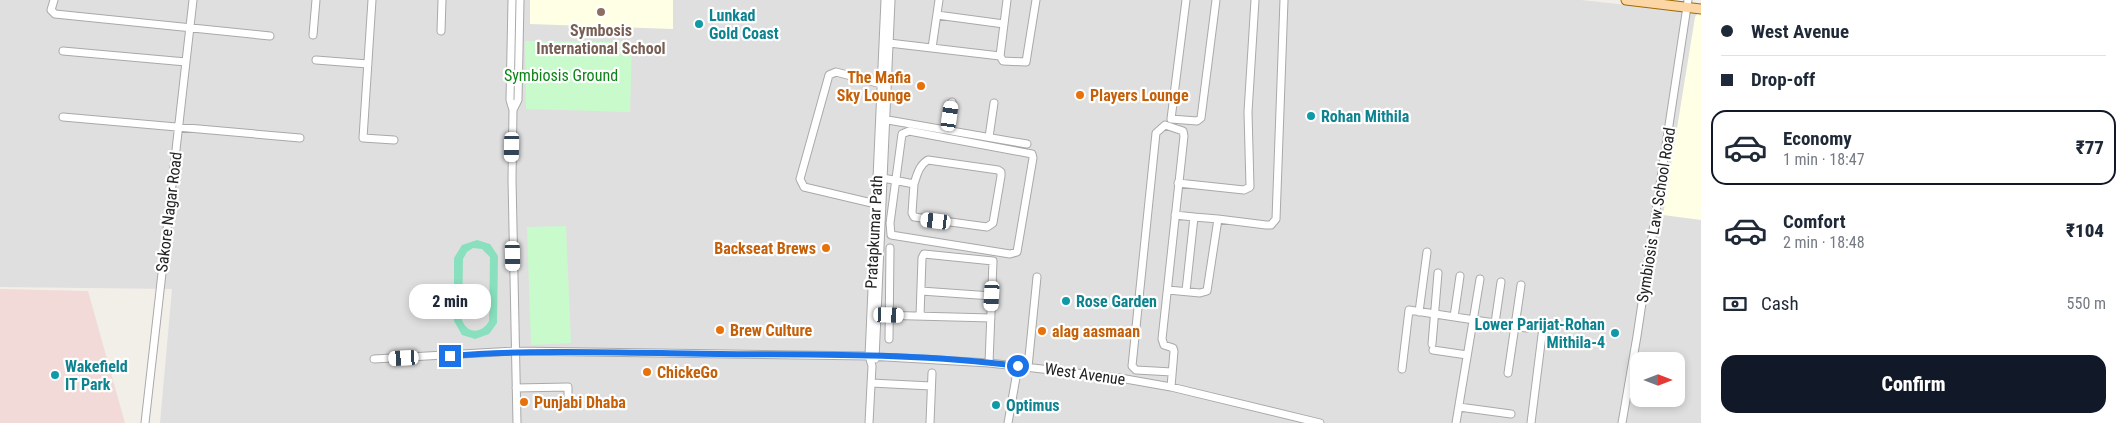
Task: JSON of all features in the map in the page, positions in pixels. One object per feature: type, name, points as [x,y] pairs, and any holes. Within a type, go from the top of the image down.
[{"type":"main road","points":[[1626,0],[1688,4],[1701,9]]},
{"type":"street","points":[[54,0],[51,10],[56,14],[270,36]]},
{"type":"street","name":"Sakore Nagar Road","points":[[145,423],[193,0]]},
{"type":"street","points":[[313,35],[316,0]]},
{"type":"street","points":[[372,0],[362,138],[394,140]]},
{"type":"street","points":[[441,31],[442,0]]},
{"type":"street","points":[[512,0],[510,100],[513,110],[517,423]]},
{"type":"street","points":[[513,110],[518,100],[520,0]]},
{"type":"street","name":"Pratapkumar Path","points":[[871,383],[877,315],[876,204],[889,43],[885,0]]},
{"type":"street","name":"Pratapkumar Path","points":[[873,356],[877,236],[883,178],[881,84],[891,0]]},
{"type":"street","points":[[932,48],[938,0]]},
{"type":"street","points":[[1000,56],[1008,0]]},
{"type":"street","points":[[889,43],[1000,56],[1003,60],[1027,60],[1036,0]]},
{"type":"street","points":[[1167,126],[1172,119],[1186,0]]},
{"type":"street","points":[[1172,119],[1197,121],[1201,118],[1216,0]]},
{"type":"street","points":[[1178,184],[1244,190],[1250,187],[1248,112],[1255,0]]},
{"type":"street","points":[[1175,215],[1266,225],[1271,225],[1276,219],[1284,0]]},
{"type":"street","name":"Symbiosis Law School Road","points":[[1622,423],[1688,4]]},
{"type":"street","points":[[937,15],[1004,24]]},
{"type":"street","points":[[64,51],[186,62]]},
{"type":"street","points":[[316,60],[368,64]]},
{"type":"street","points":[[876,204],[804,188],[800,179],[829,75],[836,72],[881,84]]},
{"type":"street","points":[[948,129],[952,102]]},
{"type":"street","points":[[989,137],[994,103]]},
{"type":"street","points":[[62,117],[300,138]]},
{"type":"street","points":[[882,119],[1026,144]]},
{"type":"street","points":[[1171,387],[1174,350],[1162,343],[1184,136],[1183,131],[1167,126],[1160,128],[1156,134],[1132,366],[1136,370],[1172,372]]},
{"type":"street","points":[[905,132],[1032,154],[1034,158],[1017,252],[1010,254],[891,235],[890,223],[894,180],[902,134],[905,132]]},
{"type":"street","points":[[928,160],[998,170],[1001,172],[1001,176],[993,223],[987,227],[914,217],[912,213],[914,184],[918,171],[928,160]]},
{"type":"street","points":[[883,178],[914,184]]},
{"type":"street","points":[[1186,291],[1194,217]]},
{"type":"street","points":[[1168,290],[1204,292],[1209,287],[1218,219]]},
{"type":"street","points":[[889,339],[890,248]]},
{"type":"street","points":[[1419,312],[1427,252]]},
{"type":"street","points":[[920,316],[922,258],[928,253],[993,260],[989,362]]},
{"type":"street","points":[[1438,273],[1433,314],[1432,347],[1467,356]]},
{"type":"street","points":[[1028,367],[1037,276]]},
{"type":"street","points":[[1454,317],[1460,276]]},
{"type":"street","points":[[1456,423],[1480,279]]},
{"type":"street","points":[[1495,323],[1501,282]]},
{"type":"street","points":[[1508,373],[1521,285]]},
{"type":"street","points":[[921,292],[992,296]]},
{"type":"street","points":[[1402,369],[1409,310],[1527,328]]},
{"type":"street","points":[[877,315],[991,318]]},
{"type":"street","points":[[1531,423],[1543,327]]},
{"type":"street","name":"West Avenue","points":[[374,359],[515,351],[873,356],[989,362],[1120,378],[1171,387],[1320,423]]},
{"type":"street","points":[[1008,423],[1018,366]]},
{"type":"street","points":[[930,423],[932,373]]},
{"type":"street","points":[[869,423],[871,383],[931,386]]},
{"type":"street","points":[[516,388],[568,387],[568,405]]},
{"type":"street","points":[[1459,407],[1511,414]]},
{"type":"shaded area","points":[[0,0],[1581,0],[1701,13],[1701,423],[160,423],[172,289],[0,287]]},
{"type":"shaded area","name":"Symbosis International School","points":[[530,0],[673,0],[673,29],[530,24]]},
{"type":"shaded area","points":[[1698,13],[1701,13],[1701,220],[1663,215],[1695,17]]},
{"type":"shaded area","points":[[0,289],[88,291],[125,423],[0,423]]},
{"type":"green space","name":"Symbiosis Ground","points":[[525,41],[632,42],[630,112],[526,109]]},
{"type":"green space","points":[[566,226],[571,343],[531,345],[527,227]]},
{"type":"green space","points":[[477,240],[490,244],[498,256],[497,323],[489,334],[475,339],[462,335],[454,321],[454,258],[462,245]],"holes":[[[473,248],[482,249],[490,257],[489,321],[483,328],[475,331],[467,328],[462,320],[463,259],[467,252]]]},
{"type":"place","name":"Symbosis International School","points":[[601,12]]},
{"type":"place","name":"Lunkad Gold Coast","points":[[699,24]]},
{"type":"place","name":"The Mafia Sky Lounge","points":[[921,86]]},
{"type":"place","name":"Players Lounge","points":[[1080,95]]},
{"type":"place","name":"Rohan Mithila","points":[[1311,116]]},
{"type":"place","name":"Backseat Brews","points":[[826,248]]},
{"type":"place","name":"Rose Garden","points":[[1066,301]]},
{"type":"place","name":"Brew Culture","points":[[720,330]]},
{"type":"place","name":"alag aasmaan","points":[[1042,331]]},
{"type":"place","name":"Lower Parijat-Rohan Mithila-4","points":[[1615,333]]},
{"type":"place","name":"ChickeGo","points":[[647,372]]},
{"type":"place","name":"Wakefield IT Park","points":[[55,375]]},
{"type":"place","name":"Punjabi Dhaba","points":[[524,402]]},
{"type":"place","name":"Optimus","points":[[996,405]]},
{"type":"route","points":[[450,356],[515,351],[877,356],[989,362],[1018,366]]}]
